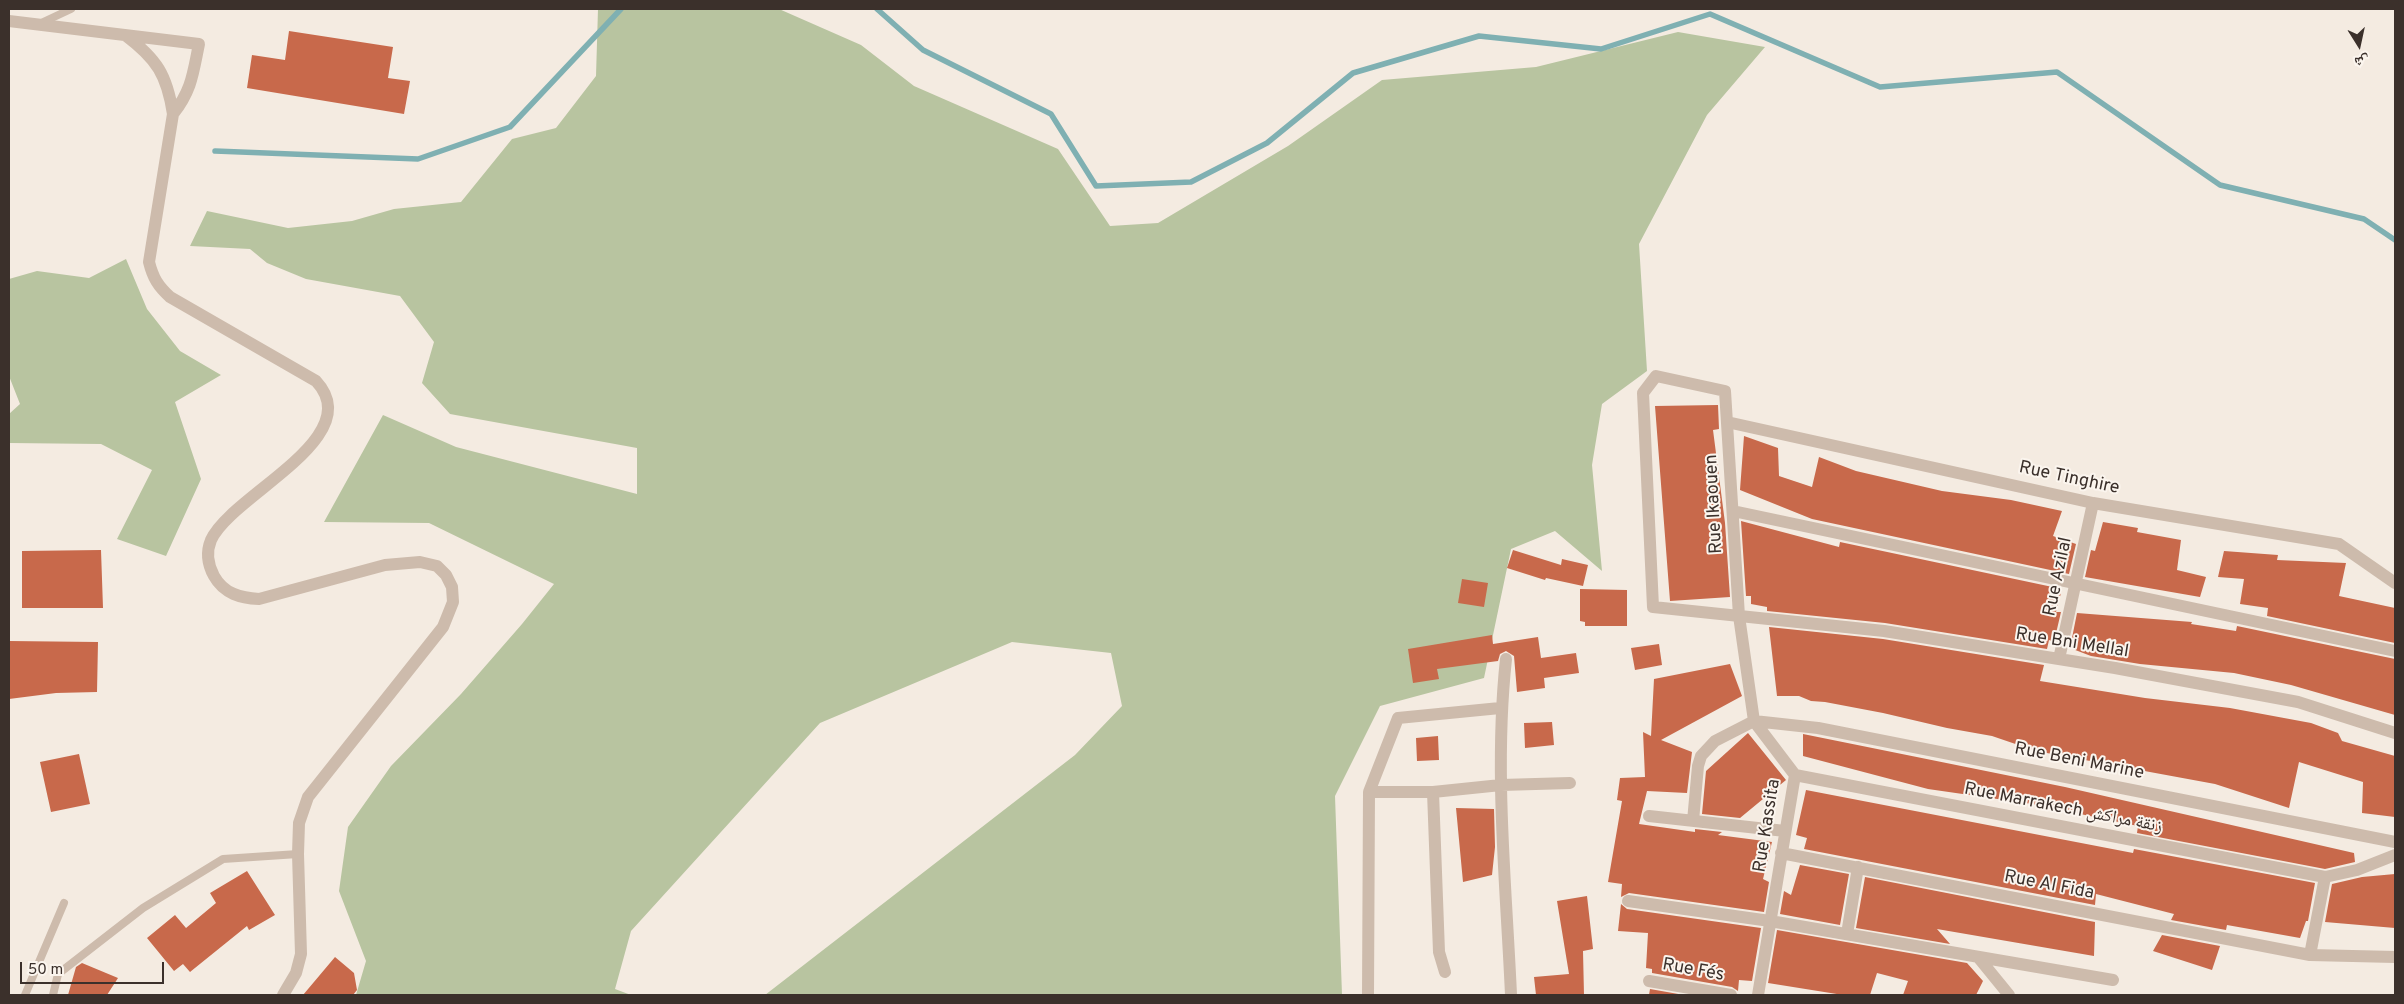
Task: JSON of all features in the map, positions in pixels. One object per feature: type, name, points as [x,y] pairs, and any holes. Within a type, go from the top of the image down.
[{"type":"street","points":[[9,21],[199,44],[191,84],[186,98],[174,114]]},
{"type":"street","points":[[125,35],[155,61],[164,76],[170,92],[174,114],[149,262],[153,277],[160,288],[170,297],[316,381],[323,389],[329,401],[327,422],[310,446],[226,522],[212,539],[208,556],[210,569],[219,585],[229,592],[245,598],[259,599],[385,565],[420,562],[437,566],[446,575],[452,587],[453,602],[443,627],[308,797],[299,823],[301,954],[296,973],[283,995]]},
{"type":"street","name":"Rue Bni Mellal","points":[[1725,391],[1656,376],[1643,393],[1653,607],[1884,631],[2059,659],[2298,702],[2395,733]]},
{"type":"street","name":"Rue Ikaouen","points":[[1725,391],[1739,616]]},
{"type":"street","name":"Rue Tinghire","points":[[1727,422],[2093,502],[2339,544],[2395,582]]},
{"type":"street","name":"Rue Azilal","points":[[2059,659],[2093,502]]},
{"type":"street","points":[[1732,512],[2395,651]]},
{"type":"street","name":"Rue Kassita","points":[[1739,616],[1754,721],[1796,776],[1781,853],[1758,995]]},
{"type":"street","points":[[1506,659],[1500,708],[1501,784],[1511,995]]},
{"type":"street","points":[[1368,995],[1369,792],[1398,718],[1500,708]]},
{"type":"street","points":[[1693,821],[1701,756],[1716,741],[1754,721]]},
{"type":"street","name":"Rue Beni Marine","points":[[1754,721],[1818,728],[2395,842]]},
{"type":"street","name":"Rue Marrakech زنقة مراكش","points":[[1796,776],[2325,877]]},
{"type":"street","points":[[1369,792],[1433,792],[1501,784],[1570,783]]},
{"type":"street","points":[[1433,792],[1438,952],[1445,972]]},
{"type":"street","points":[[1649,816],[1785,831]]},
{"type":"street","name":"Rue Al Fida","points":[[1781,853],[2310,955],[2395,957]]},
{"type":"street","points":[[2310,955],[2325,877],[2357,870],[2395,855]]},
{"type":"street","points":[[1846,934],[1858,867]]},
{"type":"street","points":[[1628,901],[1770,921],[2113,980]]},
{"type":"street","points":[[1978,957],[2006,994]]},
{"type":"street","name":"Rue Fés","points":[[1650,981],[1731,995]]},
{"type":"lane","points":[[38,24],[71,9]]},
{"type":"lane","points":[[53,995],[58,974],[143,908],[223,859],[298,854]]},
{"type":"lane","points":[[24,995],[64,902]]},
{"type":"green space","points":[[598,9],[779,9],[861,45],[914,86],[1058,149],[1110,226],[1158,223],[1288,146],[1382,80],[1536,67],[1678,32],[1765,47],[1707,115],[1639,244],[1647,371],[1602,404],[1592,465],[1602,571],[1555,531],[1511,549],[1484,678],[1380,706],[1335,796],[1342,995],[765,995],[1075,755],[1122,706],[1111,653],[1012,642],[820,723],[631,931],[615,989],[631,995],[356,995],[366,961],[339,891],[348,827],[391,766],[461,694],[554,584],[429,523],[324,522],[383,415],[456,447],[637,494],[637,448],[450,414],[422,383],[434,342],[400,296],[306,279],[267,263],[250,249],[190,246],[207,211],[288,228],[352,221],[394,209],[461,202],[512,139],[556,128],[596,76]]},
{"type":"green space","points":[[126,259],[147,309],[180,351],[221,375],[175,402],[201,479],[166,556],[117,539],[152,470],[101,444],[9,443],[9,414],[20,404],[9,376],[9,279],[37,271],[89,278]]},
{"type":"building","points":[[289,31],[393,47],[388,78],[410,81],[404,114],[247,88],[252,55],[285,60]]},
{"type":"building","points":[[1718,405],[1719,429],[1713,430],[1725,523],[1730,597],[1670,601],[1655,406]]},
{"type":"building","points":[[1744,436],[1778,448],[1779,476],[1812,487],[1819,457],[1856,471],[1942,491],[2011,500],[2062,511],[2053,536],[2076,544],[2069,574],[1812,519],[1740,490]]},
{"type":"building","points":[[1741,521],[1839,547],[1840,542],[2062,589],[2056,612],[2061,612],[2054,642],[2049,640],[2047,649],[1885,623],[1767,611],[1767,607],[1751,604],[1751,596],[1746,596]]},
{"type":"building","points":[[2103,522],[2138,528],[2137,532],[2181,540],[2177,570],[2206,577],[2200,597],[2085,577],[2091,550],[2095,551]]},
{"type":"building","points":[[101,550],[103,608],[22,608],[22,551]]},
{"type":"building","points":[[1513,550],[1561,565],[1562,559],[1588,565],[1583,586],[1546,578],[1545,580],[1507,568]]},
{"type":"building","points":[[2224,551],[2278,555],[2277,560],[2346,563],[2339,596],[2395,608],[2395,643],[2267,616],[2268,608],[2240,604],[2244,579],[2218,577]]},
{"type":"building","points":[[1462,579],[1488,583],[1484,607],[1458,603]]},
{"type":"building","points":[[1580,589],[1627,590],[1627,626],[1585,626],[1585,622],[1580,621]]},
{"type":"building","points":[[2077,613],[2192,622],[2191,624],[2236,631],[2237,626],[2395,659],[2395,715],[2291,685],[2234,673],[2140,664],[2091,656],[2070,648]]},
{"type":"building","points":[[1769,627],[1883,639],[2044,665],[2040,681],[2145,698],[2230,708],[2311,723],[2338,733],[2342,741],[2395,756],[2395,817],[2362,813],[2363,782],[2299,762],[2289,808],[2215,784],[2036,751],[1992,736],[1883,713],[1811,701],[1799,696],[1777,696]]},
{"type":"building","points":[[1492,635],[1493,644],[1538,637],[1541,658],[1576,653],[1579,673],[1544,678],[1545,688],[1517,692],[1514,656],[1506,651],[1500,654],[1498,661],[1437,669],[1439,679],[1413,683],[1408,649]]},
{"type":"building","points":[[9,641],[98,642],[97,692],[56,693],[9,699]]},
{"type":"building","points":[[1659,644],[1662,665],[1635,670],[1631,648]]},
{"type":"building","points":[[1730,664],[1742,696],[1661,740],[1692,752],[1687,793],[1647,791],[1639,824],[1695,832],[1695,829],[1722,832],[1718,835],[1772,842],[1763,879],[1769,882],[1764,912],[1629,893],[1621,897],[1622,884],[1608,882],[1622,801],[1617,800],[1620,778],[1645,777],[1643,732],[1651,736],[1654,679]]},
{"type":"building","points":[[1552,722],[1554,745],[1525,748],[1524,723]]},
{"type":"building","points":[[1748,733],[1786,780],[1740,818],[1702,814],[1706,771]]},
{"type":"building","points":[[1803,734],[2065,787],[2354,853],[2355,862],[2325,869],[2137,833],[2138,826],[2032,804],[1928,789],[1803,756]]},
{"type":"building","points":[[1438,736],[1439,760],[1417,761],[1416,738]]},
{"type":"building","points":[[79,754],[90,804],[51,812],[40,762]]},
{"type":"building","points":[[1806,790],[2133,853],[2134,849],[2315,883],[2308,921],[2306,921],[2300,938],[2227,925],[2226,930],[2171,920],[2174,914],[2096,894],[2095,905],[1804,849],[1807,838],[1796,835]]},
{"type":"building","points":[[1456,808],[1494,809],[1495,847],[1492,875],[1463,882]]},
{"type":"building","points":[[1800,865],[1849,874],[1840,925],[1780,914],[1784,891],[1791,895]]},
{"type":"building","points":[[247,871],[275,915],[249,930],[247,926],[190,972],[183,964],[174,971],[147,938],[175,915],[186,928],[216,903],[210,893]]},
{"type":"building","points":[[2395,874],[2395,928],[2325,922],[2332,884],[2362,877]]},
{"type":"building","points":[[1865,877],[2095,922],[2094,956],[1937,929],[1950,944],[1856,928]]},
{"type":"building","points":[[1587,896],[1593,949],[1583,951],[1584,995],[1536,995],[1534,977],[1569,974],[1557,901]]},
{"type":"building","points":[[1621,904],[1627,909],[1761,928],[1752,981],[1739,980],[1738,991],[1732,987],[1652,973],[1652,969],[1646,968],[1648,933],[1618,931]]},
{"type":"building","points":[[1777,930],[1967,963],[1983,981],[1976,995],[1903,995],[1908,981],[1877,973],[1870,995],[1843,995],[1768,983]]},
{"type":"building","points":[[2162,935],[2220,946],[2212,970],[2153,951]]},
{"type":"building","points":[[335,957],[354,973],[357,990],[353,995],[303,995]]},
{"type":"building","points":[[82,963],[118,978],[107,995],[68,995],[76,967]]},
{"type":"building","points":[[1650,989],[1684,995],[1649,995]]},
{"type":"waterway","points":[[215,151],[418,159],[510,127],[621,9]]},
{"type":"waterway","points":[[877,9],[923,50],[1051,114],[1096,186],[1191,182],[1267,143],[1353,73],[1479,36],[1601,49],[1710,14],[1880,87],[2057,72],[2220,185],[2364,219],[2395,240]]}]
